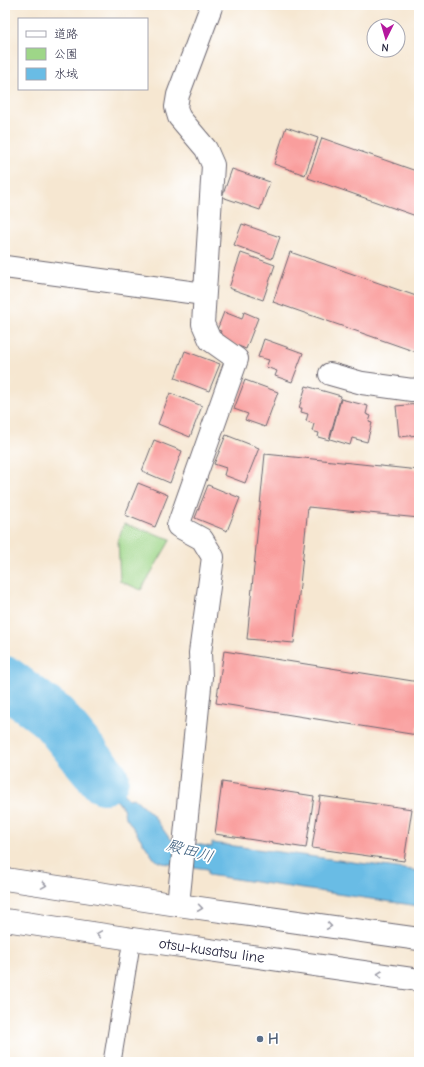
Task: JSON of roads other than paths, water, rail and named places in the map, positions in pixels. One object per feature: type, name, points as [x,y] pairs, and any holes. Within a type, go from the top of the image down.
[{"type":"street","points":[[178,905],[201,677],[200,653],[213,557],[202,538],[178,526],[237,359],[210,340],[203,324],[213,165],[206,149],[179,117],[176,107],[178,95],[211,8],[210,5]]},
{"type":"street","points":[[5,267],[204,294]]},
{"type":"street","points":[[330,374],[362,383],[412,390],[419,389]]},
{"type":"street","points":[[5,879],[178,905],[419,938]]},
{"type":"street","name":"otsu-kusatsu line","points":[[5,920],[419,980]]},
{"type":"lane","points":[[112,1062],[132,939]]},
{"type":"water","points":[[63,722],[128,799],[134,798],[152,814],[170,839],[212,847],[212,843],[419,871],[419,906],[208,875],[208,869],[163,863],[155,860],[125,816],[123,808],[57,728]]},
{"type":"waterway","name":"殿田川","points":[[5,681],[53,717],[104,779]]},
{"type":"place","name":"H","points":[[260,1039]]}]
